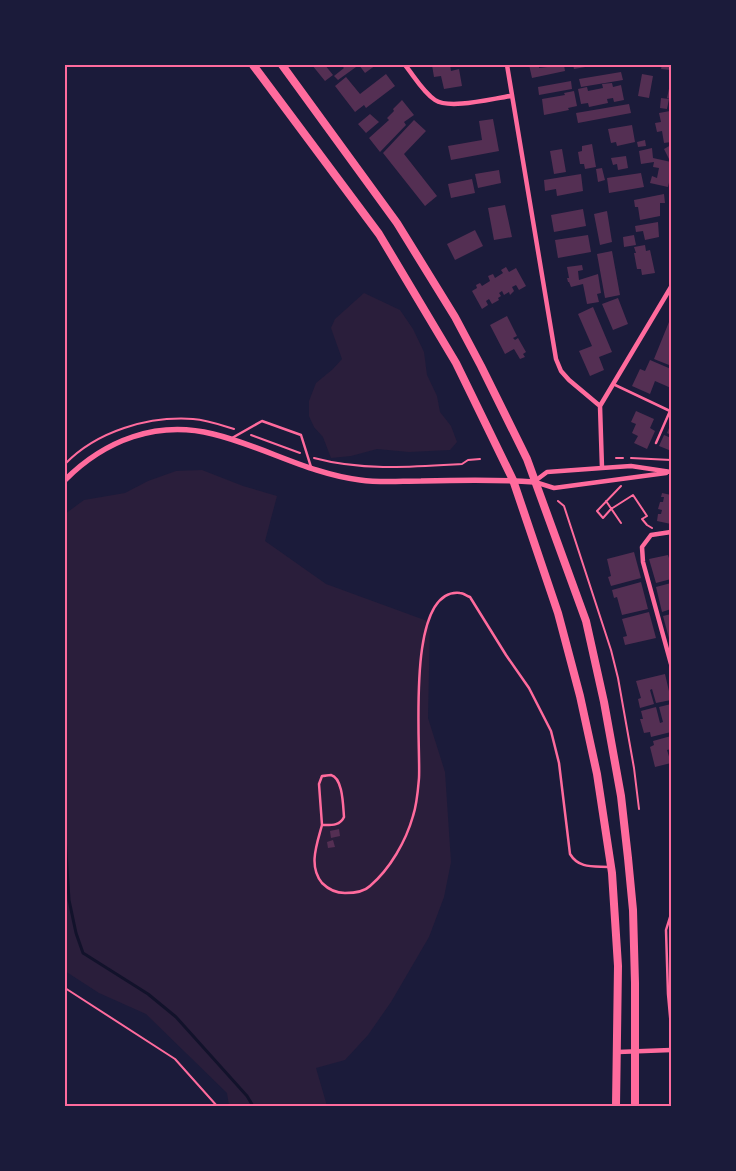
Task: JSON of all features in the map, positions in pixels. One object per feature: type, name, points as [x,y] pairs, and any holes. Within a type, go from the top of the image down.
[{"type":"highway","points":[[254,65],[379,234],[456,363],[514,480],[558,613],[580,696],[597,774],[611,867],[618,966],[616,1106]]},
{"type":"highway","points":[[282,65],[397,223],[450,309],[481,366],[527,459],[586,621],[620,786],[633,910],[635,1106]]},
{"type":"street","points":[[405,65],[429,95],[441,104],[464,103],[511,96]]},
{"type":"street","points":[[507,65],[511,96],[522,145],[536,244],[556,359],[565,376],[600,406]]},
{"type":"street","points":[[602,468],[600,406],[671,287]]},
{"type":"street","points":[[65,480],[77,468],[112,444],[138,434],[163,430],[190,430],[213,434],[334,476],[385,483],[514,480],[534,482],[554,488],[671,472]]},
{"type":"street","points":[[534,482],[547,472],[631,466],[671,472]]},
{"type":"street","points":[[671,532],[651,535],[642,547],[643,562],[671,664]]},
{"type":"street","points":[[618,1052],[671,1050]]},
{"type":"lane","points":[[613,384],[670,411],[656,444]]},
{"type":"lane","points":[[230,439],[262,421],[301,436],[312,468]]},
{"type":"lane","points":[[322,825],[338,824],[342,822],[344,817],[340,784],[331,775],[322,776],[319,784],[322,825],[314,861],[317,877],[327,888],[338,893],[354,893],[369,888],[397,853],[414,815],[419,779],[419,666],[423,633],[437,602],[448,594],[460,593],[470,597],[529,688],[551,731],[559,763],[570,854],[574,861],[586,866],[611,867]]},
{"type":"lane","points":[[671,914],[666,930],[671,1027]]},
{"type":"path","points":[[616,458],[671,460]]},
{"type":"path","points":[[622,485],[597,511],[603,518],[611,509],[633,494],[647,516],[642,519],[653,528],[656,534]]},
{"type":"path","points":[[558,501],[564,506],[611,650],[631,749],[639,809]]},
{"type":"path","points":[[606,501],[621,523]]},
{"type":"path","points":[[65,988],[175,1059],[217,1106]]},
{"type":"shaded area","points":[[364,293],[400,310],[413,329],[424,352],[427,375],[437,396],[440,412],[451,426],[457,442],[450,450],[409,452],[377,449],[351,456],[331,458],[323,437],[314,427],[309,416],[309,401],[316,383],[342,359],[331,328],[335,319]]},
{"type":"shaded area","points":[[202,470],[243,486],[277,496],[265,541],[326,584],[430,622],[428,718],[445,772],[451,862],[444,897],[429,937],[391,1002],[368,1035],[345,1060],[316,1068],[327,1106],[229,1106],[227,1093],[146,1014],[99,993],[65,971],[65,514],[84,500],[125,493],[148,481],[176,471]]},
{"type":"building","points":[[312,65],[325,65],[333,75],[325,81]]},
{"type":"building","points":[[341,65],[354,65],[356,67],[338,80],[334,76],[344,68]]},
{"type":"building","points":[[359,65],[376,65],[365,73]]},
{"type":"building","points":[[432,65],[450,65],[451,71],[459,69],[462,86],[444,89],[441,76],[434,77]]},
{"type":"building","points":[[529,65],[539,65],[539,68],[564,65],[565,71],[532,78]]},
{"type":"building","points":[[573,65],[591,65],[591,66],[574,69]]},
{"type":"building","points":[[662,65],[671,65],[671,70],[661,69]]},
{"type":"building","points":[[621,72],[623,80],[581,87],[579,79]]},
{"type":"building","points":[[386,74],[395,86],[366,108],[364,105],[355,112],[335,86],[346,77],[360,94]]},
{"type":"building","points":[[642,74],[653,76],[649,98],[638,96]]},
{"type":"building","points":[[571,81],[572,89],[539,95],[538,87]]},
{"type":"building","points":[[612,83],[613,87],[621,85],[624,100],[614,102],[613,98],[607,99],[608,103],[589,107],[588,103],[581,104],[578,89],[587,87],[588,91],[603,88],[602,84]]},
{"type":"building","points":[[671,84],[671,99],[667,98]]},
{"type":"building","points":[[574,91],[577,106],[568,108],[569,110],[544,115],[542,99],[565,95],[564,93]]},
{"type":"building","points":[[661,98],[669,99],[667,109],[660,108]]},
{"type":"building","points":[[402,100],[414,115],[404,122],[406,125],[380,152],[369,138],[389,120],[387,118]]},
{"type":"building","points":[[629,104],[631,113],[578,123],[576,113]]},
{"type":"building","points":[[670,111],[671,142],[664,143],[662,131],[657,132],[655,123],[661,122],[659,113]]},
{"type":"building","points":[[370,114],[379,122],[366,133],[358,124]]},
{"type":"building","points":[[493,119],[499,151],[451,160],[448,146],[482,140],[479,121]]},
{"type":"building","points":[[414,120],[426,131],[404,154],[437,196],[425,206],[383,153]]},
{"type":"building","points":[[632,125],[635,142],[617,146],[616,142],[611,143],[608,129]]},
{"type":"building","points":[[645,140],[646,146],[638,147],[637,142]]},
{"type":"building","points":[[592,144],[596,167],[585,169],[584,164],[580,164],[578,152],[582,151],[582,146]]},
{"type":"building","points":[[671,145],[671,158],[669,159],[664,149]]},
{"type":"building","points":[[652,148],[653,158],[671,162],[668,187],[650,183],[652,176],[657,178],[659,168],[653,167],[654,162],[641,164],[639,151]]},
{"type":"building","points":[[562,149],[566,172],[554,174],[550,151]]},
{"type":"building","points":[[626,156],[628,168],[618,170],[617,164],[613,165],[611,158]]},
{"type":"building","points":[[602,168],[605,180],[598,182],[596,169]]},
{"type":"building","points":[[499,170],[501,183],[478,188],[475,174]]},
{"type":"building","points":[[641,173],[644,187],[609,193],[607,178]]},
{"type":"building","points":[[581,174],[583,191],[557,196],[556,189],[545,191],[544,180]]},
{"type":"building","points":[[472,179],[475,193],[451,198],[448,184]]},
{"type":"building","points":[[664,194],[665,203],[660,203],[660,216],[640,220],[638,207],[635,207],[634,200]]},
{"type":"building","points":[[505,205],[512,237],[494,240],[488,208]]},
{"type":"building","points":[[583,209],[586,226],[554,232],[551,215]]},
{"type":"building","points":[[607,211],[612,242],[600,245],[594,214]]},
{"type":"building","points":[[658,222],[659,237],[645,240],[643,231],[636,232],[635,226]]},
{"type":"building","points":[[475,230],[483,246],[455,260],[447,244]]},
{"type":"building","points":[[588,235],[591,252],[558,258],[555,240]]},
{"type":"building","points":[[634,235],[636,245],[624,247],[623,237]]},
{"type":"building","points":[[645,245],[646,251],[650,250],[655,273],[642,275],[641,269],[637,269],[634,247]]},
{"type":"building","points":[[612,251],[620,295],[605,298],[597,254]]},
{"type":"building","points":[[582,265],[583,270],[578,271],[579,280],[598,274],[601,293],[597,294],[599,302],[587,304],[583,284],[571,287],[568,282],[567,267]]},
{"type":"building","points":[[506,267],[509,272],[516,268],[526,286],[519,290],[516,285],[512,287],[514,291],[510,295],[509,292],[504,295],[502,291],[499,293],[501,296],[498,298],[499,300],[492,304],[489,299],[486,301],[488,305],[482,309],[472,291],[477,288],[476,285],[480,283],[482,286],[490,281],[488,276],[493,274],[495,278],[503,273],[501,270]]},
{"type":"building","points":[[618,298],[628,324],[613,330],[602,304]]},
{"type":"building","points":[[593,307],[612,352],[599,357],[604,370],[590,376],[579,351],[592,346],[578,314]]},
{"type":"building","points":[[507,316],[517,336],[513,338],[515,340],[518,338],[526,352],[523,354],[525,357],[520,359],[514,349],[505,354],[490,325]]},
{"type":"building","points":[[669,322],[671,323],[671,360],[669,365],[654,359]]},
{"type":"building","points":[[650,360],[671,369],[671,388],[655,381],[650,394],[632,386],[640,369],[645,371]]},
{"type":"building","points":[[636,411],[654,419],[650,428],[655,431],[647,449],[634,443],[638,436],[632,433],[636,424],[631,422]]},
{"type":"building","points":[[671,423],[671,435],[667,433]]},
{"type":"building","points":[[664,435],[671,438],[669,450],[659,446]]},
{"type":"building","points":[[662,493],[671,495],[671,524],[657,521],[658,514],[661,514],[662,510],[658,509],[660,502],[663,502],[664,497],[661,497]]},
{"type":"building","points":[[634,552],[641,578],[611,586],[608,577],[611,576],[607,559]]},
{"type":"building","points":[[668,555],[669,558],[671,557],[671,579],[656,583],[649,559]]},
{"type":"building","points":[[641,582],[648,609],[622,615],[617,597],[614,598],[612,590]]},
{"type":"building","points":[[671,583],[671,609],[662,612],[656,587]]},
{"type":"building","points":[[649,612],[656,638],[625,645],[623,637],[627,636],[622,619]]},
{"type":"building","points":[[671,614],[671,642],[670,642],[663,616]]},
{"type":"building","points":[[665,674],[671,700],[656,703],[652,689],[650,690],[654,704],[640,708],[638,699],[641,698],[636,681]]},
{"type":"building","points":[[671,704],[671,732],[651,737],[650,732],[644,733],[640,719],[643,719],[641,711],[656,707],[660,723],[663,722],[659,707]]},
{"type":"building","points":[[671,736],[671,749],[667,750],[671,763],[655,767],[650,747],[654,745],[653,741]]},
{"type":"building","points":[[339,829],[340,836],[331,838],[330,831]]},
{"type":"building","points":[[333,840],[335,847],[328,848],[327,842]]},
{"type":"waterway","points":[[65,836],[69,900],[76,933],[83,953],[148,994],[176,1017],[247,1096],[253,1106]]}]
